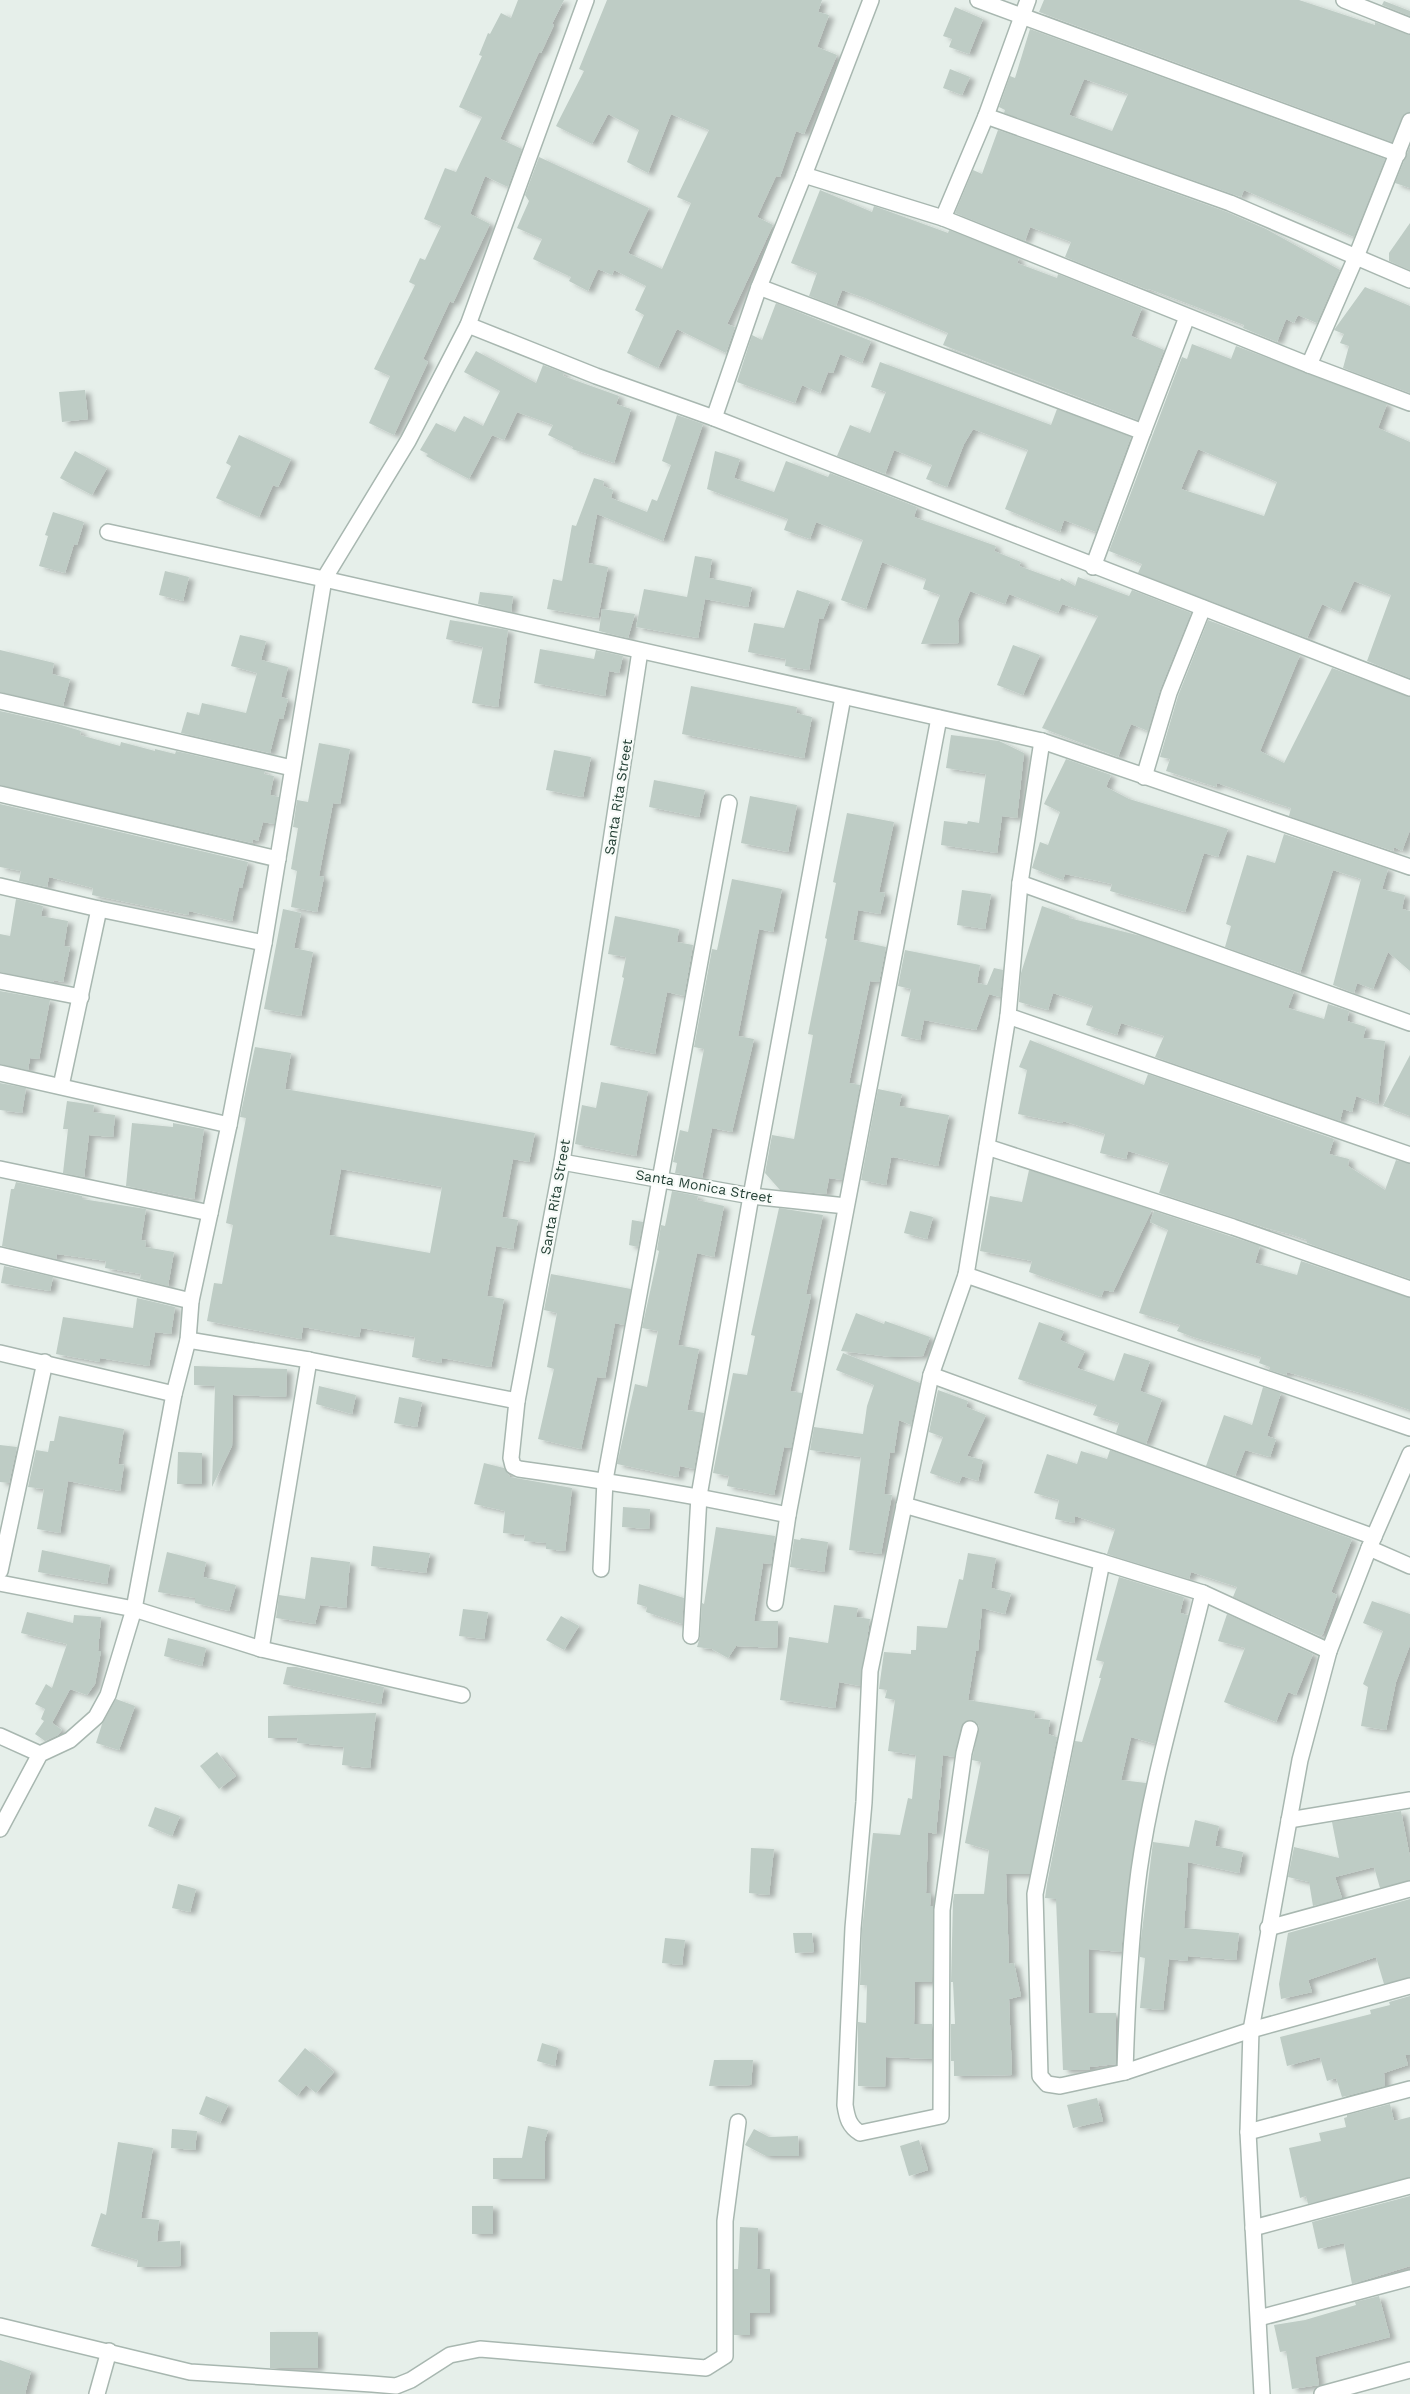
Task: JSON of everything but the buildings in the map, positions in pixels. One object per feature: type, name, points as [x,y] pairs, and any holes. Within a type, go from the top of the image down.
[{"type":"street","points":[[0,1830],[40,1754],[70,1740],[96,1717],[108,1695],[134,1609],[174,1394],[188,1340],[191,1301],[229,1124],[264,943],[324,579],[408,441],[468,325],[586,0]]},
{"type":"street","points":[[714,418],[760,287],[871,0]]},
{"type":"street","points":[[978,0],[1398,154]]},
{"type":"street","points":[[943,218],[986,116],[1028,0]]},
{"type":"street","points":[[1344,0],[1410,26]]},
{"type":"street","points":[[986,116],[1230,203],[1410,280]]},
{"type":"street","points":[[1309,365],[1356,257],[1410,121]]},
{"type":"street","points":[[804,175],[943,218],[1187,317],[1410,403]]},
{"type":"street","points":[[760,287],[1142,432]]},
{"type":"street","points":[[1093,567],[1142,432],[1187,317]]},
{"type":"street","points":[[468,325],[596,376],[714,418],[1093,567],[1410,688]]},
{"type":"street","points":[[108,532],[1042,741],[1410,867]]},
{"type":"street","points":[[1144,777],[1169,693],[1203,608]]},
{"type":"street","name":"Santa Rita Street","points":[[640,651],[562,1162],[516,1400],[511,1458],[513,1466],[519,1469],[605,1480],[699,1496],[788,1515]]},
{"type":"street","points":[[691,1636],[699,1496],[751,1196],[843,697]]},
{"type":"street","points":[[0,701],[292,768]]},
{"type":"street","points":[[775,1603],[788,1515],[939,718]]},
{"type":"street","points":[[970,1729],[964,1753],[942,1910],[941,2116],[860,2133],[853,2128],[846,2118],[845,2105],[853,1928],[864,1802],[870,1671],[931,1375],[966,1275],[1008,1016],[1020,883],[1042,741]]},
{"type":"street","points":[[0,794],[278,859]]},
{"type":"street","points":[[601,1569],[605,1480],[729,803]]},
{"type":"street","points":[[1020,883],[1410,1023]]},
{"type":"street","points":[[0,886],[99,909],[264,943]]},
{"type":"street","points":[[62,1086],[99,909]]},
{"type":"street","points":[[0,980],[81,997]]},
{"type":"street","points":[[1008,1016],[1410,1155]]},
{"type":"street","points":[[0,1073],[229,1124]]},
{"type":"street","points":[[987,1146],[1233,1227],[1410,1289]]},
{"type":"street","name":"Santa Monica Street","points":[[562,1162],[751,1196],[846,1206]]},
{"type":"street","points":[[0,1169],[210,1213]]},
{"type":"street","points":[[0,1255],[191,1301]]},
{"type":"street","points":[[966,1275],[1410,1428]]},
{"type":"street","points":[[188,1340],[309,1360],[516,1400]]},
{"type":"street","points":[[0,1353],[45,1362],[174,1394]]},
{"type":"street","points":[[260,1648],[309,1360]]},
{"type":"street","points":[[0,1571],[45,1362]]},
{"type":"street","points":[[931,1375],[1371,1542],[1410,1566]]},
{"type":"street","points":[[1262,2394],[1248,2132],[1251,2030],[1300,1760],[1329,1651],[1371,1542],[1410,1454]]},
{"type":"street","points":[[904,1504],[1203,1593],[1329,1651]]},
{"type":"street","points":[[1102,1562],[1035,1894],[1040,2076],[1047,2084],[1060,2086],[1125,2072],[1251,2030],[1410,1986]]},
{"type":"street","points":[[0,1583],[134,1609],[260,1648],[462,1695]]},
{"type":"street","points":[[1125,2072],[1129,1954],[1148,1819],[1203,1593]]},
{"type":"street","points":[[0,1736],[40,1754]]},
{"type":"street","points":[[1289,1820],[1410,1800]]},
{"type":"street","points":[[1268,1928],[1410,1889]]},
{"type":"street","points":[[1248,2132],[1410,2088]]},
{"type":"street","points":[[0,2326],[190,2372],[396,2386],[411,2380],[450,2355],[480,2349],[706,2368],[725,2356],[725,2221],[738,2122]]},
{"type":"street","points":[[1253,2228],[1410,2186]]},
{"type":"street","points":[[1259,2318],[1410,2278]]},
{"type":"street","points":[[97,2394],[109,2351]]},
{"type":"street","points":[[1322,2394],[1410,2370]]}]
